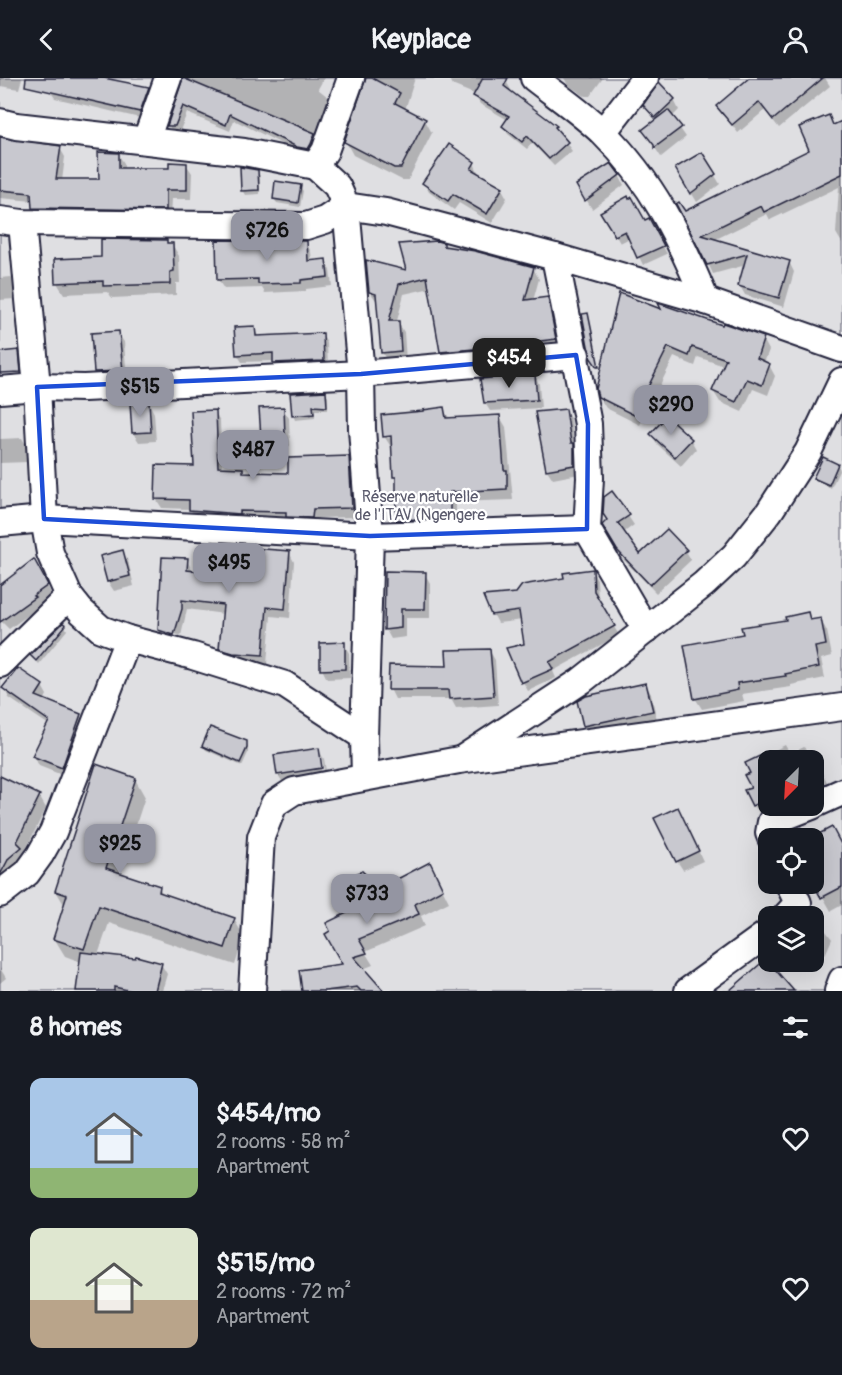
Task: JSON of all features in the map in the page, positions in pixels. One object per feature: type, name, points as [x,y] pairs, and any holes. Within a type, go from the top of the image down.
[{"type":"street","points":[[146,140],[168,78]]},
{"type":"street","points":[[315,166],[325,151],[351,78]]},
{"type":"street","points":[[534,78],[603,132],[650,188],[680,238],[706,301]]},
{"type":"street","points":[[603,132],[645,78]]},
{"type":"street","points":[[0,122],[16,126],[244,152],[315,166],[337,186],[346,206],[361,374],[362,429],[370,536],[364,737],[365,777]]},
{"type":"street","points":[[364,737],[285,685],[101,629],[81,611],[69,596],[50,553],[44,519],[37,387],[11,222],[306,226],[325,220],[346,206],[386,212],[555,257],[706,301],[842,349]]},
{"type":"street","points":[[555,257],[588,424],[590,478],[587,529],[646,630]]},
{"type":"street","points":[[0,390],[361,374],[576,355]]},
{"type":"street","points":[[459,760],[581,681],[704,584],[735,556],[769,512],[808,452],[842,381]]},
{"type":"street","points":[[0,523],[44,519],[370,536],[587,529]]},
{"type":"street","points":[[0,664],[69,596]]},
{"type":"street","points":[[0,894],[27,873],[53,832],[128,639]]},
{"type":"street","points":[[252,991],[261,837],[274,804],[294,791],[459,760],[842,707]]},
{"type":"street","points":[[824,800],[842,792]]},
{"type":"street","points":[[770,828],[771,822],[785,816]]},
{"type":"street","points":[[687,991],[758,940]]},
{"type":"street","points":[[838,991],[842,980]]},
{"type":"highlighted area","points":[[576,355],[588,424],[587,529],[370,536],[44,519],[37,387],[361,374]]},
{"type":"green space","name":"Réserve naturelle de l'ITAV (Ngengere","points":[[0,78],[842,78],[842,991],[0,991]]},
{"type":"building","points":[[26,78],[104,78],[149,87],[140,112],[25,86]]},
{"type":"building","points":[[183,78],[315,133],[311,144],[308,149],[297,147],[230,114],[226,125],[183,106],[175,126],[167,126]]},
{"type":"building","points":[[366,78],[372,78],[400,93],[395,103],[426,119],[401,168],[394,168],[344,142]]},
{"type":"building","points":[[483,78],[508,78],[504,86],[557,126],[555,127],[568,142],[549,159],[527,136],[522,142],[502,126],[509,116],[473,96]]},
{"type":"building","points":[[749,78],[823,78],[773,120],[759,102],[732,125],[716,106]]},
{"type":"building","points":[[659,82],[675,99],[655,118],[643,105]]},
{"type":"building","points":[[668,110],[682,127],[654,148],[642,130]]},
{"type":"building","points":[[829,115],[833,125],[842,121],[842,174],[764,212],[761,206],[702,235],[790,261],[779,298],[738,286],[747,254],[707,265],[676,204],[679,202],[685,211],[809,150],[799,127]]},
{"type":"building","points":[[0,137],[61,146],[56,179],[99,179],[98,152],[119,153],[119,168],[169,168],[169,162],[187,163],[187,190],[166,190],[166,210],[32,208],[31,193],[0,190]]},
{"type":"building","points":[[449,144],[475,162],[471,169],[503,187],[487,214],[453,194],[448,201],[422,183]]},
{"type":"building","points":[[702,152],[716,174],[690,194],[675,168]]},
{"type":"building","points":[[611,163],[620,175],[585,201],[576,185]]},
{"type":"building","points":[[240,167],[258,170],[259,190],[241,191]]},
{"type":"building","points":[[275,181],[301,185],[298,203],[273,199]]},
{"type":"building","points":[[628,196],[629,199],[632,197],[645,220],[649,218],[664,246],[637,258],[625,231],[615,236],[600,212]]},
{"type":"building","points":[[101,239],[167,240],[167,243],[173,243],[174,271],[170,272],[170,284],[103,286],[103,281],[55,283],[54,259],[101,257]]},
{"type":"building","points":[[216,240],[307,241],[308,261],[326,259],[328,277],[301,280],[301,283],[258,284],[258,279],[217,280]]},
{"type":"building","points":[[437,241],[444,243],[444,246],[475,251],[534,267],[525,300],[548,297],[556,339],[533,342],[533,344],[440,352],[427,277],[399,284],[389,321],[399,321],[401,351],[381,353],[376,294],[369,292],[366,260],[406,270],[399,244]]},
{"type":"building","points":[[619,293],[661,309],[658,303],[764,337],[757,358],[770,364],[762,385],[747,379],[736,402],[712,391],[726,359],[692,347],[689,356],[668,347],[634,415],[598,397],[596,389]]},
{"type":"building","points":[[588,313],[599,367],[590,357],[582,314]]},
{"type":"building","points":[[255,326],[256,336],[323,333],[324,361],[273,363],[273,353],[236,355],[234,327]]},
{"type":"building","points":[[119,331],[123,371],[94,372],[91,333]]},
{"type":"building","points":[[19,350],[21,372],[0,373],[0,352]]},
{"type":"building","points":[[535,374],[537,400],[484,403],[480,379]]},
{"type":"building","points":[[326,391],[327,407],[313,406],[314,414],[292,416],[290,393]]},
{"type":"building","points":[[149,402],[151,432],[132,433],[130,403]]},
{"type":"building","points":[[284,407],[285,437],[261,437],[259,408]]},
{"type":"building","points":[[444,407],[446,418],[500,415],[507,489],[450,492],[450,518],[396,520],[396,477],[393,477],[391,436],[383,437],[381,415]]},
{"type":"building","points":[[566,409],[571,443],[574,443],[574,465],[546,470],[535,412]]},
{"type":"building","points":[[216,410],[218,467],[243,468],[243,472],[288,473],[288,458],[349,456],[352,508],[313,509],[312,518],[286,517],[286,512],[240,511],[240,514],[189,510],[189,500],[155,499],[156,465],[194,466],[191,411]]},
{"type":"building","points":[[667,416],[692,439],[675,457],[650,434]]},
{"type":"building","points":[[823,457],[838,464],[829,485],[813,478]]},
{"type":"building","points":[[612,491],[630,515],[618,523],[640,554],[667,529],[687,550],[650,585],[617,550],[602,525],[607,520],[603,514],[604,497]]},
{"type":"building","points":[[226,546],[290,551],[285,609],[267,607],[263,655],[233,653],[219,649],[223,605],[182,600],[182,609],[174,635],[158,630],[162,557],[188,558],[187,570],[224,574]]},
{"type":"building","points":[[123,550],[130,576],[107,582],[100,556]]},
{"type":"building","points":[[34,559],[48,585],[0,622],[0,585]]},
{"type":"building","points":[[593,569],[594,591],[615,626],[549,662],[553,669],[521,683],[506,648],[524,644],[519,611],[491,615],[483,596],[516,593],[522,585],[564,578],[563,573]]},
{"type":"building","points":[[385,571],[426,572],[425,609],[401,609],[401,628],[384,630]]},
{"type":"building","points":[[808,612],[810,620],[821,618],[826,645],[815,647],[819,667],[785,674],[786,676],[737,683],[738,690],[694,699],[684,645],[743,634],[741,627],[786,620],[785,617]]},
{"type":"building","points":[[63,623],[66,625],[36,661],[30,655]]},
{"type":"building","points":[[345,642],[345,669],[320,670],[320,643]]},
{"type":"building","points":[[490,649],[494,696],[449,699],[448,690],[388,690],[389,665],[447,666],[446,650]]},
{"type":"building","points":[[18,668],[43,685],[36,696],[81,714],[62,768],[32,756],[49,721],[2,688]]},
{"type":"building","points":[[646,683],[653,711],[583,726],[577,701],[586,696]]},
{"type":"building","points":[[210,727],[247,741],[247,748],[240,763],[202,746]]},
{"type":"building","points":[[319,748],[322,768],[277,775],[274,755]]},
{"type":"building","points":[[758,757],[758,803],[752,806],[744,790],[751,788],[744,775],[750,773],[745,763]]},
{"type":"building","points":[[96,764],[136,778],[106,868],[160,886],[159,892],[235,918],[225,948],[99,906],[84,949],[53,939],[67,895],[55,891]]},
{"type":"building","points":[[0,776],[40,795],[17,842],[22,847],[9,858],[0,875]]},
{"type":"building","points":[[678,807],[699,851],[676,862],[654,818]]},
{"type":"building","points":[[832,827],[842,846],[842,887],[821,898],[819,894],[824,894],[824,831]]},
{"type":"building","points":[[430,862],[443,889],[415,904],[419,914],[359,939],[367,953],[354,957],[384,991],[361,991],[357,987],[302,991],[299,970],[342,964],[325,934],[330,931],[326,923],[349,912],[335,884],[362,871],[380,888]]},
{"type":"building","points":[[81,952],[135,958],[136,956],[162,963],[155,991],[132,991],[114,987],[114,991],[76,991]]},
{"type":"building","points":[[758,966],[758,972],[777,972],[794,991],[729,991]]}]
